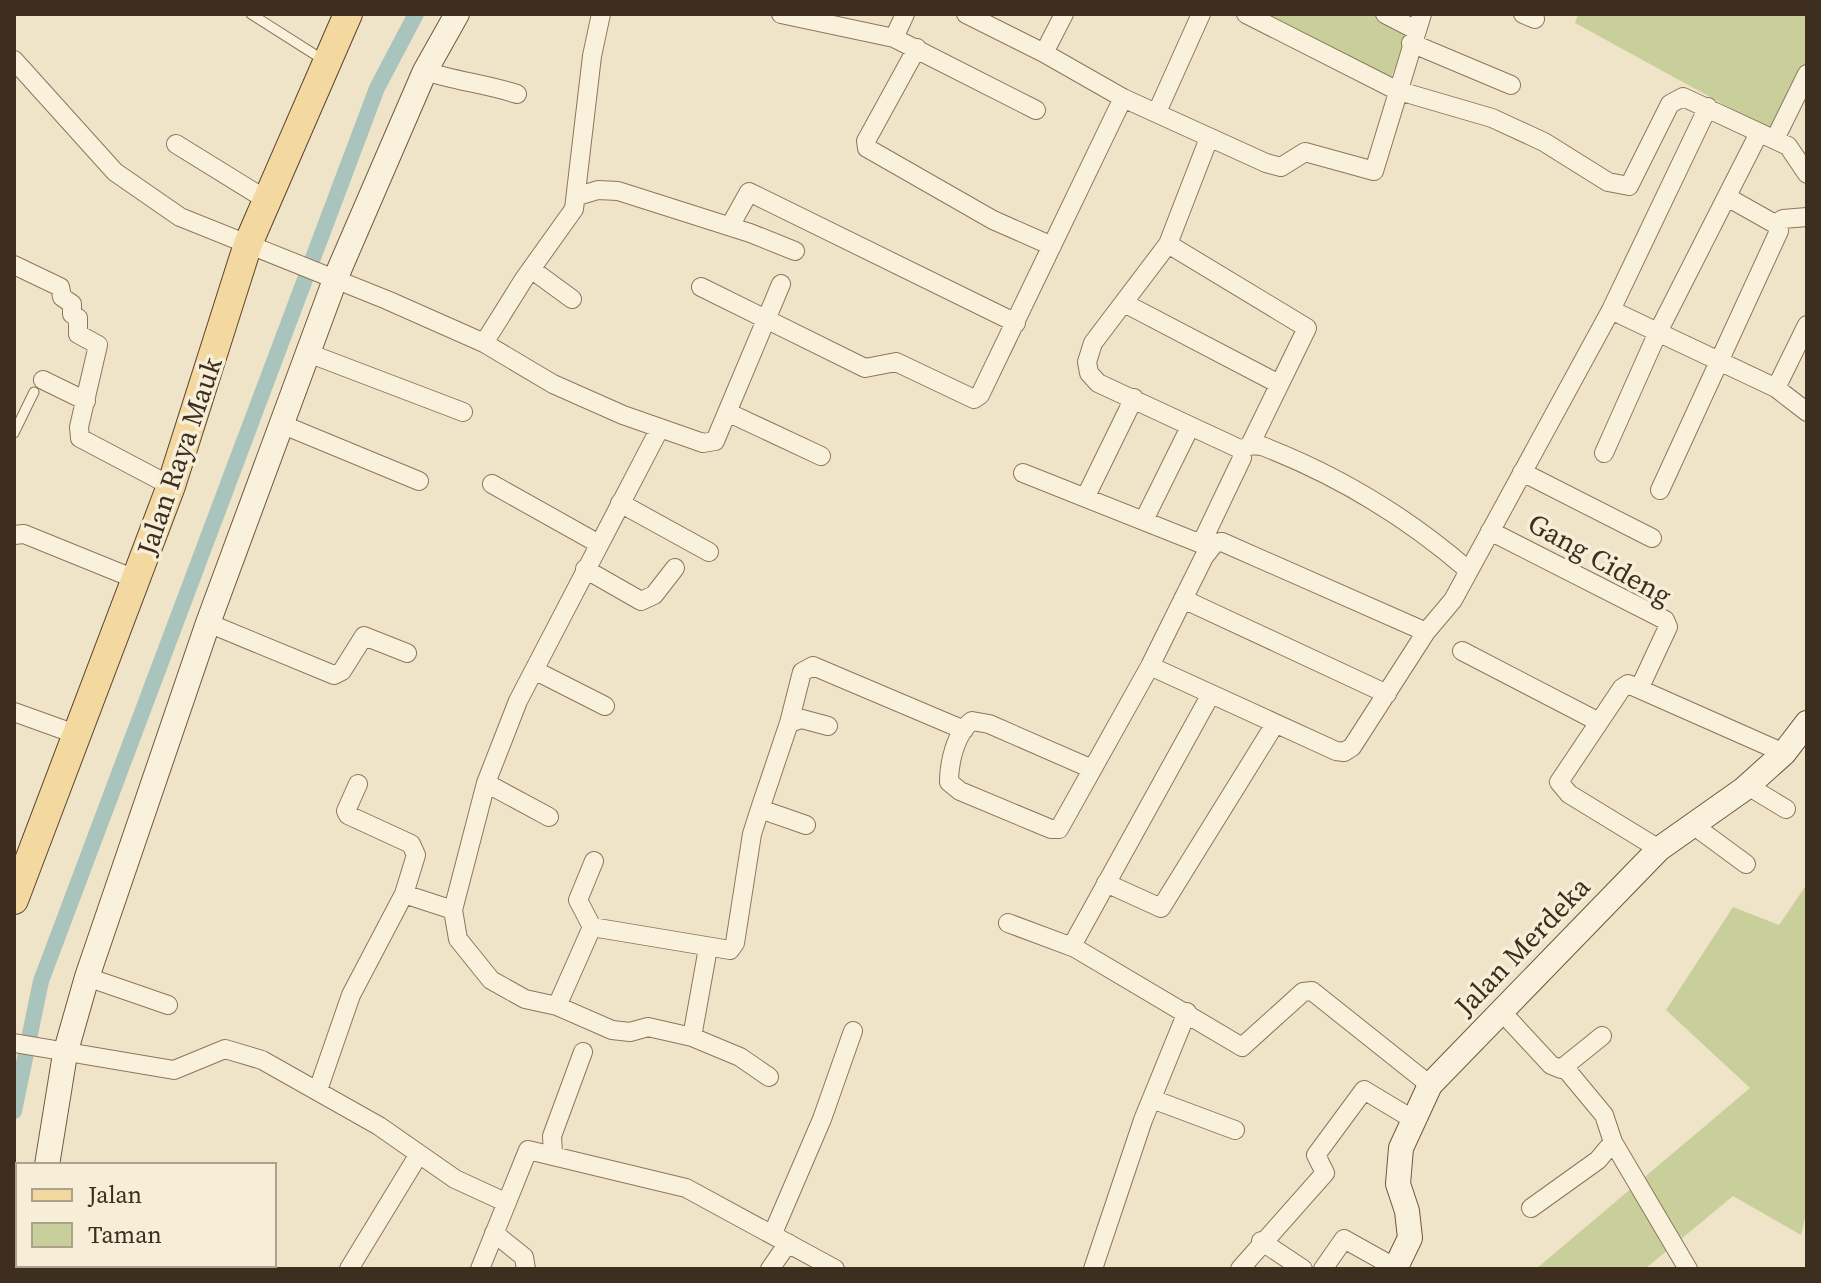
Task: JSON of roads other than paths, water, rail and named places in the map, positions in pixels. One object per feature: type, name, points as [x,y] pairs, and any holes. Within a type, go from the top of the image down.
[{"type":"main road","name":"Jalan Raya Mauk","points":[[14,900],[171,486],[255,246],[265,199],[348,14]]},
{"type":"street","points":[[47,1163],[61,1053],[208,623],[308,353],[331,276],[425,71],[457,14]]},
{"type":"street","points":[[484,343],[531,269],[567,222],[578,196],[592,56],[601,14]]},
{"type":"street","points":[[781,14],[894,38],[1036,110]]},
{"type":"street","points":[[894,38],[905,14]]},
{"type":"street","points":[[966,14],[991,20],[1123,98],[1275,166],[1287,165],[1305,152],[1374,171],[1416,29]]},
{"type":"street","points":[[1044,53],[1064,14]]},
{"type":"street","points":[[1157,112],[1201,14]]},
{"type":"street","points":[[1246,14],[1396,90],[1492,118],[1544,142],[1608,182],[1629,186],[1670,104],[1683,97],[1788,146],[1807,174]]},
{"type":"street","points":[[1385,14],[1511,85]]},
{"type":"street","points":[[917,48],[866,141],[867,148],[993,220],[1052,246]]},
{"type":"street","points":[[14,60],[115,172],[180,217],[331,276],[484,343],[553,384],[660,428],[709,444],[715,441],[781,284]]},
{"type":"street","points":[[425,71],[464,84],[495,87],[517,94]]},
{"type":"street","points":[[1604,453],[1658,332],[1727,197],[1807,74]]},
{"type":"street","points":[[701,287],[865,368],[896,362],[974,399],[980,395],[1016,323],[1123,98]]},
{"type":"street","points":[[1150,666],[1344,752],[1352,747],[1426,632],[1453,600],[1611,310],[1708,107]]},
{"type":"street","points":[[1209,138],[1168,244],[1093,343],[1087,362],[1089,373],[1098,383],[1190,427],[1246,448],[1270,449],[1335,479],[1417,530],[1468,570]]},
{"type":"street","points":[[176,144],[265,199]]},
{"type":"street","points":[[578,196],[598,190],[618,191],[730,226],[795,251]]},
{"type":"street","points":[[730,226],[746,193],[752,193],[1016,323]]},
{"type":"street","points":[[1660,490],[1779,231],[1775,224],[1727,197]]},
{"type":"street","points":[[1775,224],[1783,219],[1807,217]]},
{"type":"street","points":[[1092,769],[979,721],[972,721],[964,730],[949,777],[953,787],[1051,829],[1059,829],[1064,823],[1150,666],[1183,599],[1246,448],[1307,334],[1304,324],[1168,244]]},
{"type":"street","points":[[14,265],[60,287],[62,297],[72,304],[72,314],[78,318],[78,334],[98,345],[78,434],[83,442],[171,486]]},
{"type":"street","points":[[531,269],[572,299]]},
{"type":"street","points":[[1124,303],[1279,384]]},
{"type":"street","points":[[1611,310],[1776,388],[1807,412]]},
{"type":"street","points":[[1776,388],[1807,325]]},
{"type":"street","points":[[308,353],[463,412]]},
{"type":"street","points":[[39,386],[86,401]]},
{"type":"street","points":[[1086,496],[1134,398]]},
{"type":"street","points":[[727,412],[821,456]]},
{"type":"street","points":[[281,424],[419,481]]},
{"type":"street","points":[[1144,520],[1190,427]]},
{"type":"street","points":[[660,428],[518,701],[486,783],[453,910],[458,939],[491,980],[525,999],[557,1006],[612,1030],[630,1032],[648,1027],[692,1037],[740,1057],[769,1077]]},
{"type":"street","points":[[1522,472],[1652,538]]},
{"type":"street","points":[[1023,473],[1205,546],[1222,542],[1426,632]]},
{"type":"street","points":[[492,484],[599,544]]},
{"type":"street","points":[[620,503],[709,552]]},
{"type":"street","name":"Gang Cideng","points":[[1490,531],[1665,620],[1668,627],[1640,687]]},
{"type":"street","points":[[14,535],[24,534],[135,579]]},
{"type":"street","points":[[585,569],[641,601],[654,595],[675,568]]},
{"type":"street","points":[[1183,599],[1387,694]]},
{"type":"street","points":[[208,623],[334,675],[342,671],[366,636],[407,653]]},
{"type":"street","points":[[1462,651],[1597,721]]},
{"type":"street","points":[[592,927],[730,950],[735,943],[752,834],[789,723],[802,672],[813,666],[964,730]]},
{"type":"street","points":[[534,670],[605,706]]},
{"type":"street","points":[[1659,849],[1561,787],[1561,776],[1622,688],[1628,684],[1640,687],[1784,753]]},
{"type":"street","points":[[1075,948],[1074,942],[1211,694]]},
{"type":"street","points":[[14,712],[78,735]]},
{"type":"street","points":[[789,723],[802,719],[828,726]]},
{"type":"street","name":"Jalan Merdeka","points":[[1403,1265],[1410,1224],[1397,1170],[1401,1148],[1430,1085],[1659,849],[1748,786],[1784,753],[1807,723]]},
{"type":"street","points":[[1106,883],[1161,908],[1275,724]]},
{"type":"street","points":[[486,783],[549,817]]},
{"type":"street","points":[[318,1090],[351,995],[404,894],[415,848],[348,815],[346,811],[358,784]]},
{"type":"street","points":[[1748,786],[1786,809]]},
{"type":"street","points":[[760,809],[806,825]]},
{"type":"street","points":[[1693,825],[1746,864]]},
{"type":"street","points":[[592,927],[578,900],[594,861]]},
{"type":"street","points":[[404,894],[453,910]]},
{"type":"street","points":[[1008,923],[1075,948],[1242,1047],[1307,989],[1430,1085]]},
{"type":"street","points":[[557,1006],[592,927]]},
{"type":"street","points":[[692,1037],[708,948]]},
{"type":"street","points":[[87,977],[168,1005]]},
{"type":"street","points":[[1500,1010],[1551,1065],[1565,1068],[1604,1115],[1613,1142],[1688,1269]]},
{"type":"street","points":[[1093,1269],[1152,1099],[1187,1012]]},
{"type":"street","points":[[770,1269],[853,1031]]},
{"type":"street","points":[[1565,1068],[1602,1036]]},
{"type":"street","points":[[14,1043],[174,1070],[225,1049],[262,1060],[318,1090],[455,1179],[505,1202]]},
{"type":"street","points":[[553,1153],[552,1136],[583,1052]]},
{"type":"street","points":[[1240,1269],[1261,1241],[1325,1173],[1316,1155],[1364,1090],[1414,1120]]},
{"type":"street","points":[[1152,1099],[1235,1130]]},
{"type":"street","points":[[1531,1208],[1598,1160],[1613,1142]]},
{"type":"street","points":[[480,1269],[525,1152],[553,1153],[686,1188],[833,1269]]},
{"type":"street","points":[[349,1269],[419,1154]]},
{"type":"street","points":[[494,1233],[524,1257],[526,1269]]},
{"type":"street","points":[[1323,1269],[1344,1239],[1403,1265]]},
{"type":"street","points":[[1261,1241],[1303,1269]]},
{"type":"lane","points":[[251,14],[325,61]]},
{"type":"lane","points":[[14,433],[39,386]]},
{"type":"waterway","points":[[14,1111],[41,981],[377,88],[416,14]]}]
